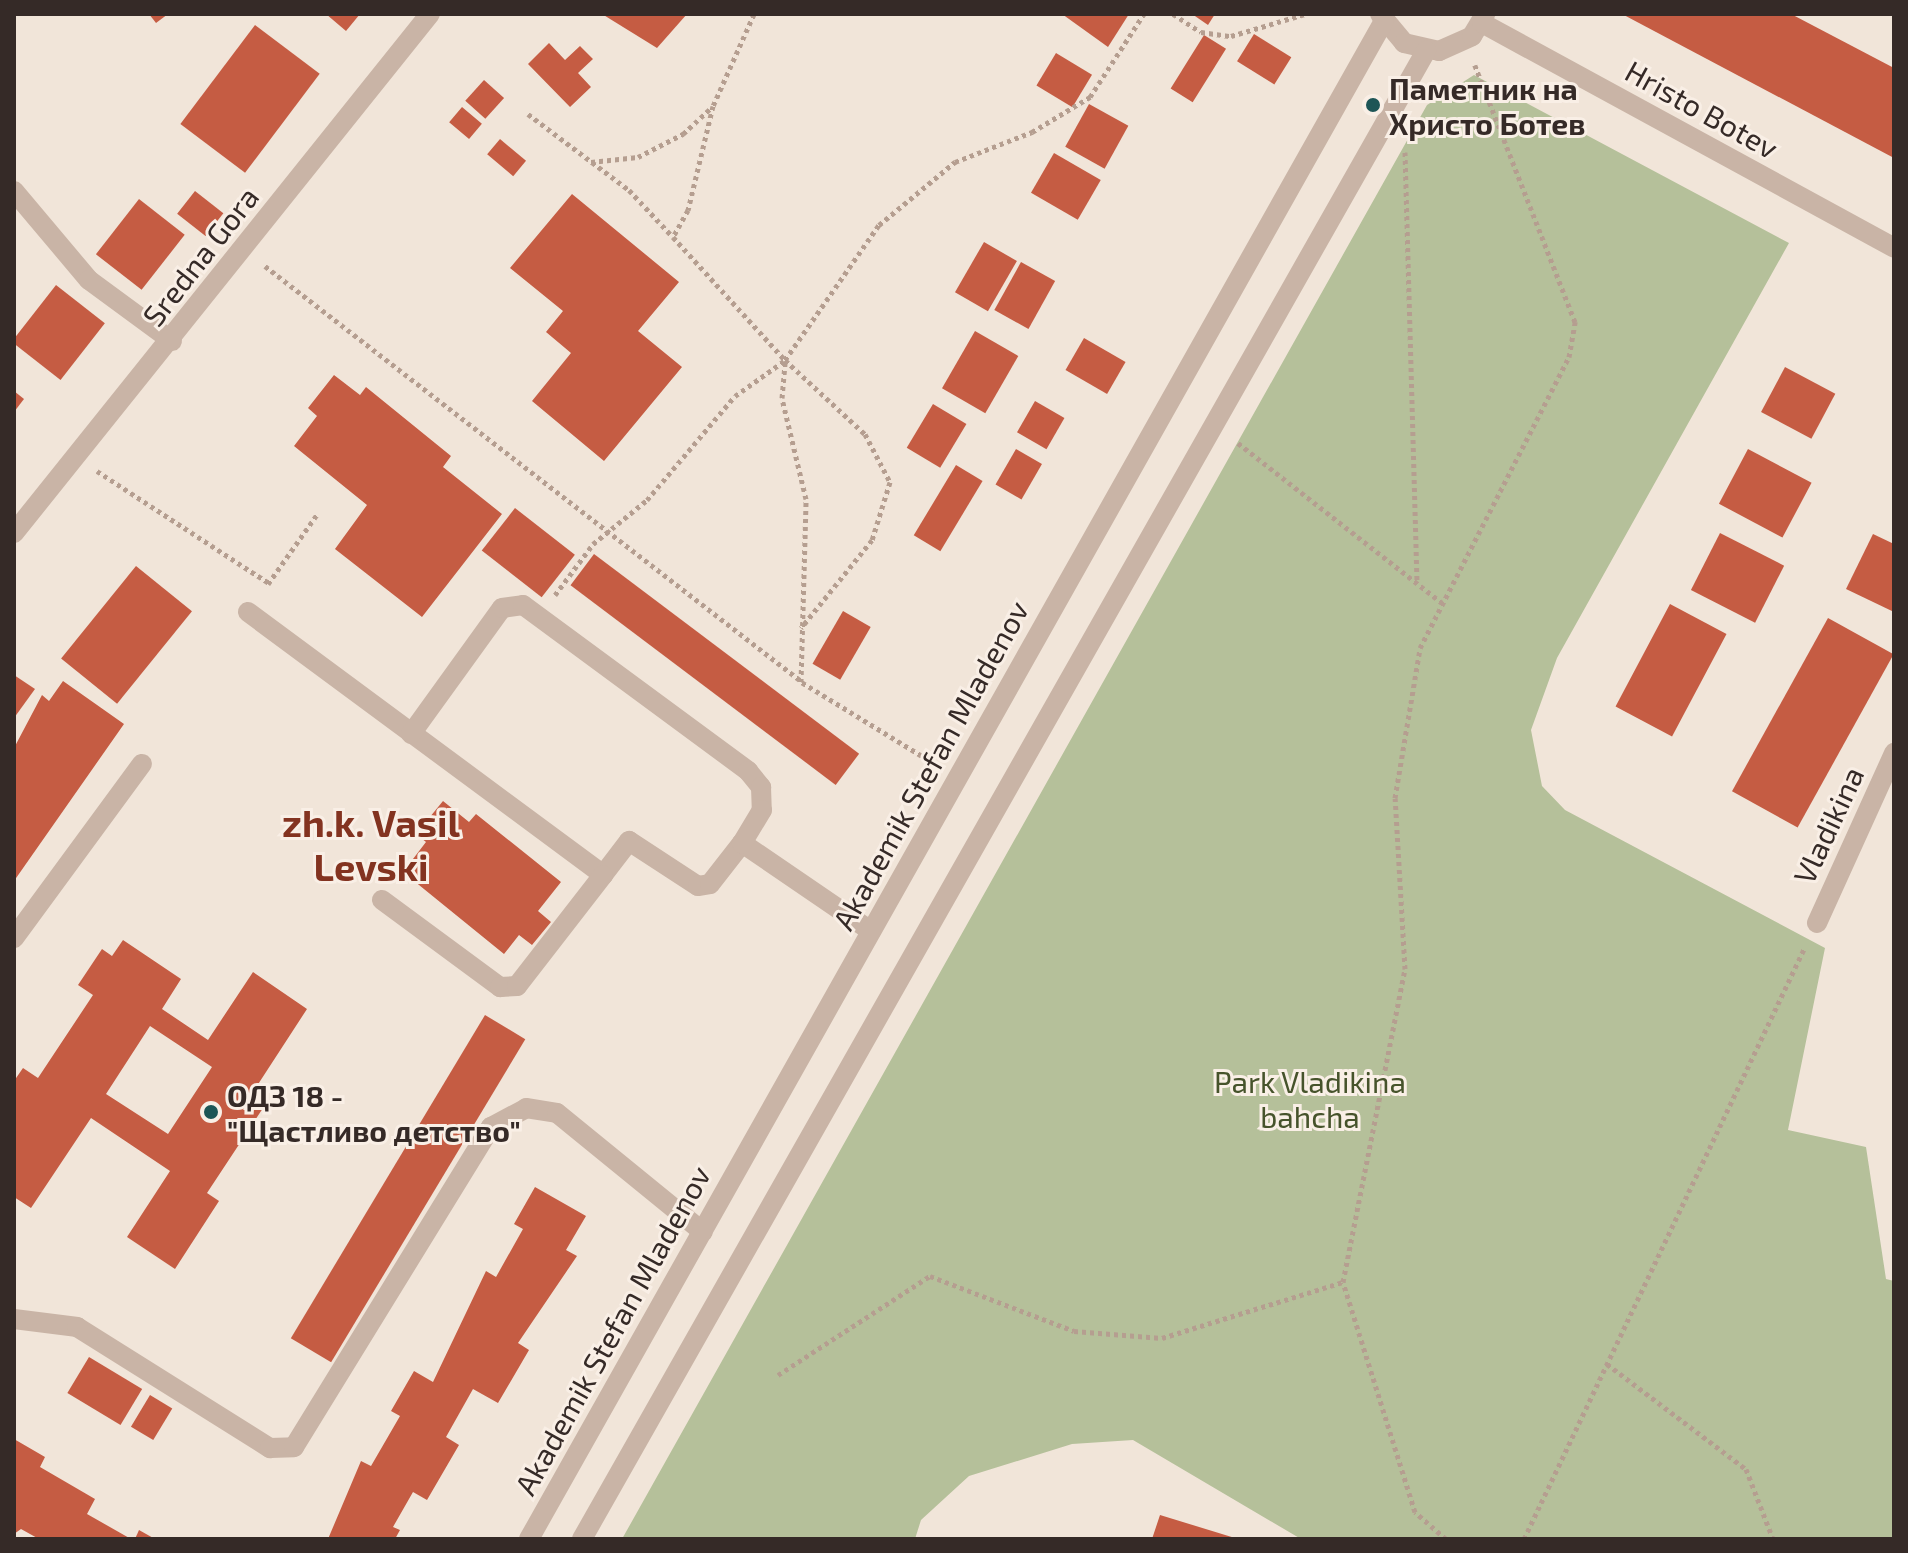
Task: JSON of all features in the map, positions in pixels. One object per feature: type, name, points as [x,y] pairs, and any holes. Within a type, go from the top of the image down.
[{"type":"street","name":"Sredna Gora","points":[[14,533],[172,341],[430,14]]},
{"type":"street","points":[[1382,17],[1404,43],[1426,51],[1465,41],[1484,18]]},
{"type":"street","name":"Akademik Stefan Mladenov","points":[[529,1539],[1382,17]]},
{"type":"street","name":"Hristo Botev","points":[[1484,18],[1894,248]]},
{"type":"street","points":[[582,1539],[1426,51]]},
{"type":"street","points":[[14,191],[89,280],[172,341]]},
{"type":"street","points":[[382,900],[500,987],[517,986],[629,841],[698,886],[710,884],[742,843],[762,810],[761,787],[748,771],[523,605],[502,608],[411,734]]},
{"type":"street","points":[[248,612],[603,875]]},
{"type":"street","name":"Vladikina","points":[[1817,923],[1894,753]]},
{"type":"street","points":[[14,938],[142,764]]},
{"type":"street","points":[[742,843],[871,931]]},
{"type":"street","points":[[14,1319],[77,1327],[270,1448],[294,1447],[491,1127],[526,1108],[557,1113],[703,1232]]},
{"type":"path","points":[[673,237],[688,210],[713,106],[754,14]]},
{"type":"path","points":[[552,600],[593,544],[611,534],[735,396],[785,360],[879,225],[955,162],[1032,132],[1090,97],[1144,14]]},
{"type":"path","points":[[1173,14],[1201,32],[1231,36],[1305,14]]},
{"type":"path","points":[[1446,1539],[1415,1512],[1343,1282],[1405,969],[1395,798],[1420,648],[1569,357],[1575,322],[1465,41]]},
{"type":"path","points":[[1403,90],[1417,583]]},
{"type":"path","points":[[591,162],[638,157],[683,134],[713,106]]},
{"type":"path","points":[[528,114],[591,162],[673,237],[785,360],[865,434],[890,482],[872,540],[801,628]]},
{"type":"path","points":[[244,250],[801,682],[957,777]]},
{"type":"path","points":[[785,360],[782,398],[806,499],[801,682]]},
{"type":"path","points":[[1214,424],[1442,603]]},
{"type":"path","points":[[76,457],[269,583]]},
{"type":"path","points":[[248,612],[318,513]]},
{"type":"path","points":[[1524,1539],[1817,923]]},
{"type":"path","points":[[778,1375],[930,1276],[1074,1331],[1162,1338],[1343,1282]]},
{"type":"path","points":[[1607,1364],[1746,1469],[1773,1539]]},
{"type":"green space","name":"Park Vladikina bahcha","points":[[1474,75],[1789,243],[1557,658],[1531,730],[1542,786],[1565,810],[1825,948],[1788,1130],[1866,1147],[1886,1279],[1894,1281],[1894,1539],[1301,1539],[1133,1440],[1072,1444],[969,1476],[921,1520],[915,1539],[622,1539],[1427,105]]},
{"type":"building","points":[[149,14],[168,14],[156,23]]},
{"type":"building","points":[[326,14],[360,14],[346,31]]},
{"type":"building","points":[[602,14],[687,14],[657,48]]},
{"type":"building","points":[[1062,14],[1129,14],[1108,47]]},
{"type":"building","points":[[1192,14],[1215,14],[1208,25]]},
{"type":"building","points":[[1622,14],[1791,14],[1894,68],[1894,158]]},
{"type":"building","points":[[255,25],[320,74],[245,173],[180,124]]},
{"type":"building","points":[[1254,34],[1291,57],[1274,84],[1237,61]]},
{"type":"building","points":[[1204,35],[1226,49],[1193,102],[1171,88]]},
{"type":"building","points":[[549,43],[565,60],[580,46],[593,59],[578,73],[591,87],[570,107],[528,64]]},
{"type":"building","points":[[1056,53],[1092,75],[1072,107],[1036,86]]},
{"type":"building","points":[[484,80],[504,98],[485,119],[465,101]]},
{"type":"building","points":[[1089,104],[1128,126],[1105,169],[1065,147]]},
{"type":"building","points":[[462,107],[482,124],[469,139],[449,122]]},
{"type":"building","points":[[500,139],[526,161],[513,176],[487,154]]},
{"type":"building","points":[[1054,153],[1101,180],[1078,220],[1031,193]]},
{"type":"building","points":[[195,191],[223,213],[206,236],[177,214]]},
{"type":"building","points":[[572,194],[679,282],[638,331],[682,367],[604,461],[532,401],[571,353],[546,332],[563,311],[510,268]]},
{"type":"building","points":[[139,199],[185,235],[142,290],[96,254]]},
{"type":"building","points":[[984,242],[1017,261],[988,311],[955,292]]},
{"type":"building","points":[[1021,262],[1055,281],[1028,329],[994,310]]},
{"type":"building","points":[[56,285],[105,323],[61,380],[14,344],[14,339]]},
{"type":"building","points":[[975,331],[1018,356],[985,413],[942,388]]},
{"type":"building","points":[[1084,338],[1126,362],[1107,394],[1066,370]]},
{"type":"building","points":[[1785,367],[1835,394],[1811,439],[1761,412]]},
{"type":"building","points":[[334,375],[360,395],[366,387],[451,456],[443,467],[502,514],[422,617],[335,549],[367,505],[294,446],[317,416],[308,408]]},
{"type":"building","points":[[14,391],[24,399],[14,412]]},
{"type":"building","points":[[1035,401],[1064,418],[1046,449],[1017,432]]},
{"type":"building","points":[[933,404],[966,424],[940,468],[907,448]]},
{"type":"building","points":[[1016,449],[1042,464],[1021,500],[996,485]]},
{"type":"building","points":[[1748,449],[1812,483],[1782,538],[1719,504]]},
{"type":"building","points":[[956,465],[983,481],[940,551],[914,535]]},
{"type":"building","points":[[515,508],[575,555],[542,597],[482,551]]},
{"type":"building","points":[[1720,533],[1784,566],[1755,623],[1691,590]]},
{"type":"building","points":[[1873,534],[1894,544],[1894,612],[1846,589]]},
{"type":"building","points":[[594,554],[859,754],[836,785],[571,585]]},
{"type":"building","points":[[136,566],[192,611],[117,704],[61,658]]},
{"type":"building","points":[[1670,604],[1727,634],[1672,736],[1616,706]]},
{"type":"building","points":[[843,611],[871,627],[840,680],[812,664]]},
{"type":"building","points":[[1828,618],[1894,654],[1798,828],[1732,791]]},
{"type":"building","points":[[14,675],[35,689],[14,718]]},
{"type":"building","points":[[63,681],[124,724],[14,881],[14,748],[42,695],[49,701]]},
{"type":"building","points":[[443,801],[469,822],[476,814],[561,882],[538,911],[551,922],[532,945],[519,935],[504,954],[403,872],[426,842],[416,834]]},
{"type":"building","points":[[123,940],[181,979],[162,1009],[208,1040],[253,972],[307,1009],[251,1095],[265,1105],[207,1193],[219,1201],[175,1269],[127,1237],[170,1171],[91,1118],[31,1208],[14,1197],[14,1081],[23,1068],[38,1078],[93,995],[78,985],[102,949],[112,956]],"holes":[[[150,1026],[212,1067],[168,1134],[106,1094]]]},
{"type":"building","points":[[485,1015],[525,1039],[331,1362],[291,1338]]},
{"type":"building","points":[[535,1187],[586,1216],[566,1250],[577,1256],[518,1343],[529,1350],[498,1403],[473,1389],[446,1437],[459,1445],[427,1500],[413,1492],[393,1527],[400,1530],[395,1539],[328,1539],[361,1461],[371,1466],[400,1416],[391,1411],[414,1371],[433,1382],[486,1271],[496,1277],[523,1229],[514,1224]]},
{"type":"building","points":[[89,1357],[142,1389],[121,1425],[67,1393]]},
{"type":"building","points":[[150,1395],[172,1408],[153,1440],[131,1427]]},
{"type":"building","points":[[14,1439],[45,1457],[40,1467],[95,1499],[87,1514],[131,1539],[39,1539],[21,1529],[14,1534]]},
{"type":"building","points":[[1160,1515],[1235,1538],[1235,1539],[1152,1539]]},
{"type":"building","points":[[139,1530],[155,1539],[135,1539]]},
{"type":"place","name":"Паметник на Христо Ботев","points":[[1373,105]]},
{"type":"place","name":"ОДЗ 18 - \"Щастливо детство\"","points":[[211,1112]]},
{"type":"district","name":"zh.k. Vasil Levski","points":[[371,845]]}]
